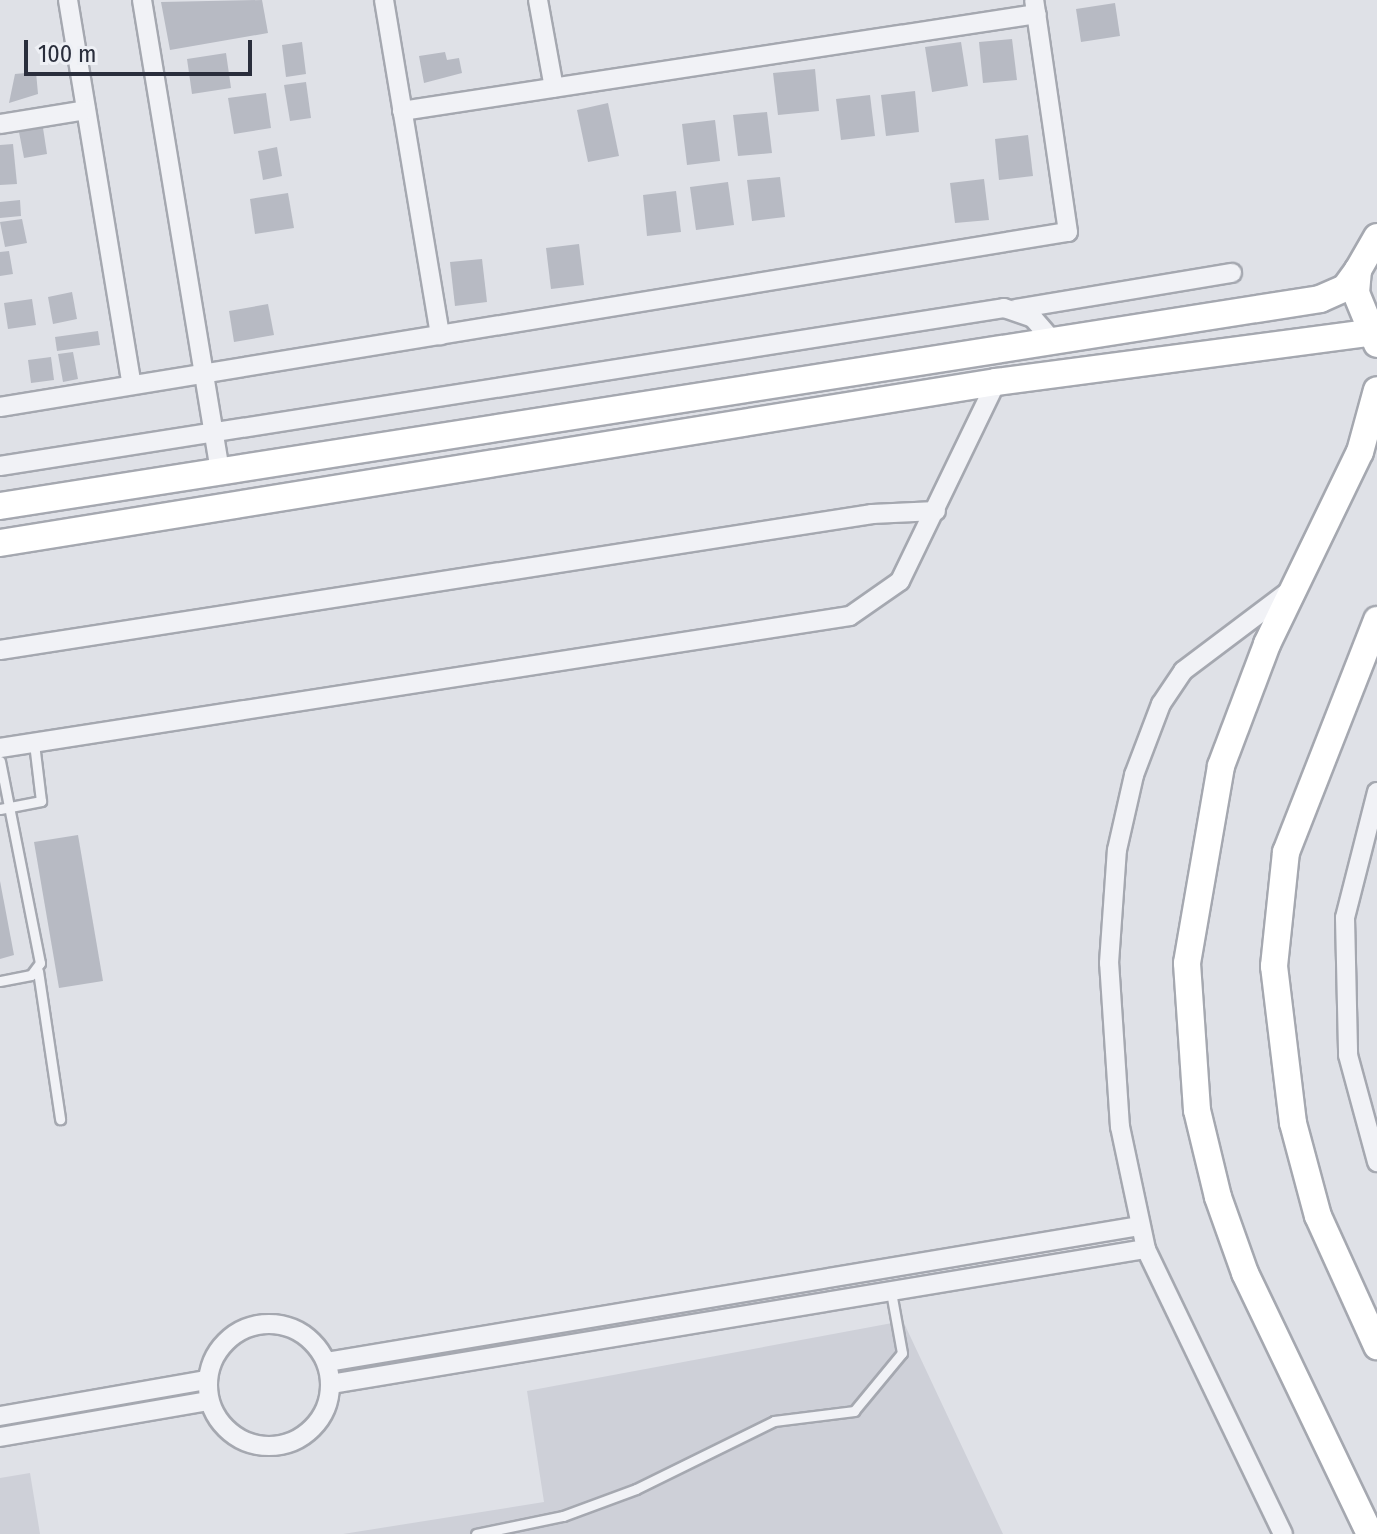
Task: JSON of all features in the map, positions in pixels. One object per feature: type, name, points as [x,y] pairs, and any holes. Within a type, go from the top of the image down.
[{"type":"street","points":[[68,0],[132,385]]},
{"type":"street","points":[[142,0],[220,471]]},
{"type":"street","points":[[384,0],[440,335]]},
{"type":"street","points":[[538,0],[554,88]]},
{"type":"street","points":[[0,407],[1068,232],[1036,7],[402,111]]},
{"type":"street","points":[[0,124],[86,110]]},
{"type":"street","points":[[0,506],[1320,299],[1345,288],[1377,237]]},
{"type":"street","points":[[0,543],[996,382],[1372,338],[1358,270]]},
{"type":"street","points":[[0,466],[1232,273]]},
{"type":"street","points":[[1016,309],[1051,339]]},
{"type":"street","points":[[0,748],[850,616],[900,581],[996,382]]},
{"type":"street","points":[[1370,1534],[1245,1273],[1197,1110],[1187,963],[1203,840],[1226,753],[1297,585],[1360,452],[1377,390]]},
{"type":"street","points":[[0,650],[872,514],[936,511]]},
{"type":"street","points":[[1283,1534],[1146,1249],[1139,1226],[1117,1099],[1109,963],[1113,879],[1134,775],[1183,671],[1297,585]]},
{"type":"street","points":[[1375,630],[1286,852],[1274,966],[1277,1025],[1318,1216],[1376,1341]]},
{"type":"street","points":[[1377,792],[1345,918],[1348,1055],[1377,1162]]},
{"type":"street","points":[[327,1362],[1139,1226]]},
{"type":"street","points":[[331,1384],[1146,1249]]},
{"type":"street","points":[[260,1323],[300,1331],[327,1362],[331,1384],[319,1421],[305,1435],[268,1447],[231,1433],[209,1401],[207,1380],[223,1343],[260,1323]]},
{"type":"street","points":[[0,1416],[207,1380]]},
{"type":"street","points":[[0,1437],[209,1401]]},
{"type":"lane","points":[[4,808],[41,801],[34,743]]},
{"type":"lane","points":[[0,761],[4,808],[38,971],[60,1119]]},
{"type":"lane","points":[[0,981],[38,971]]},
{"type":"lane","points":[[476,1534],[563,1516],[644,1486],[774,1421],[854,1411],[902,1353],[891,1292]]},
{"type":"shaded area","points":[[903,1321],[1003,1534],[343,1534],[544,1502],[527,1391]]},
{"type":"shaded area","points":[[30,1473],[40,1534],[0,1534],[0,1478]]},
{"type":"building","points":[[262,0],[268,33],[170,50],[161,2]]},
{"type":"building","points":[[1115,3],[1120,36],[1081,42],[1076,9]]},
{"type":"building","points":[[1012,39],[1017,80],[983,83],[979,42]]},
{"type":"building","points":[[302,42],[306,74],[286,77],[282,45]]},
{"type":"building","points":[[961,42],[968,86],[932,92],[925,47]]},
{"type":"building","points":[[445,52],[447,60],[459,58],[462,73],[424,83],[419,56]]},
{"type":"building","points":[[226,53],[231,88],[192,94],[187,59]]},
{"type":"building","points":[[815,69],[819,111],[778,115],[773,73]]},
{"type":"building","points":[[36,72],[38,94],[9,103],[15,74]]},
{"type":"building","points":[[306,82],[311,118],[290,121],[284,85]]},
{"type":"building","points":[[915,91],[919,132],[886,136],[881,95]]},
{"type":"building","points":[[266,93],[271,128],[234,134],[228,98]]},
{"type":"building","points":[[870,95],[875,136],[841,140],[836,99]]},
{"type":"building","points":[[608,103],[619,156],[588,162],[577,110]]},
{"type":"building","points":[[767,112],[772,153],[738,156],[733,115]]},
{"type":"building","points":[[715,120],[720,161],[687,165],[682,124]]},
{"type":"building","points":[[43,128],[47,154],[24,158],[19,132]]},
{"type":"building","points":[[1028,135],[1033,176],[999,180],[995,139]]},
{"type":"building","points":[[13,144],[17,184],[0,185],[0,145]]},
{"type":"building","points":[[277,147],[282,176],[263,180],[258,151]]},
{"type":"building","points":[[780,177],[785,217],[752,221],[747,180]]},
{"type":"building","points":[[984,179],[989,220],[955,223],[950,183]]},
{"type":"building","points":[[728,182],[734,225],[696,230],[690,187]]},
{"type":"building","points":[[676,191],[681,232],[647,236],[643,195]]},
{"type":"building","points":[[288,193],[294,228],[255,234],[250,199]]},
{"type":"building","points":[[20,200],[21,216],[0,218],[0,202]]},
{"type":"building","points":[[22,219],[27,243],[5,247],[0,222]]},
{"type":"building","points":[[579,244],[584,285],[551,289],[546,248]]},
{"type":"building","points":[[9,251],[13,274],[0,276],[0,252]]},
{"type":"building","points":[[482,259],[487,302],[455,306],[450,262]]},
{"type":"building","points":[[72,292],[77,319],[53,324],[48,297]]},
{"type":"building","points":[[32,299],[36,325],[8,329],[4,303]]},
{"type":"building","points":[[268,304],[274,335],[234,342],[229,311]]},
{"type":"building","points":[[98,331],[100,345],[57,351],[55,337]]},
{"type":"building","points":[[73,352],[78,379],[63,382],[58,354]]},
{"type":"building","points":[[51,357],[54,380],[31,383],[28,360]]},
{"type":"building","points":[[78,835],[103,981],[59,988],[34,842]]},
{"type":"building","points":[[0,881],[14,955],[0,959]]}]
